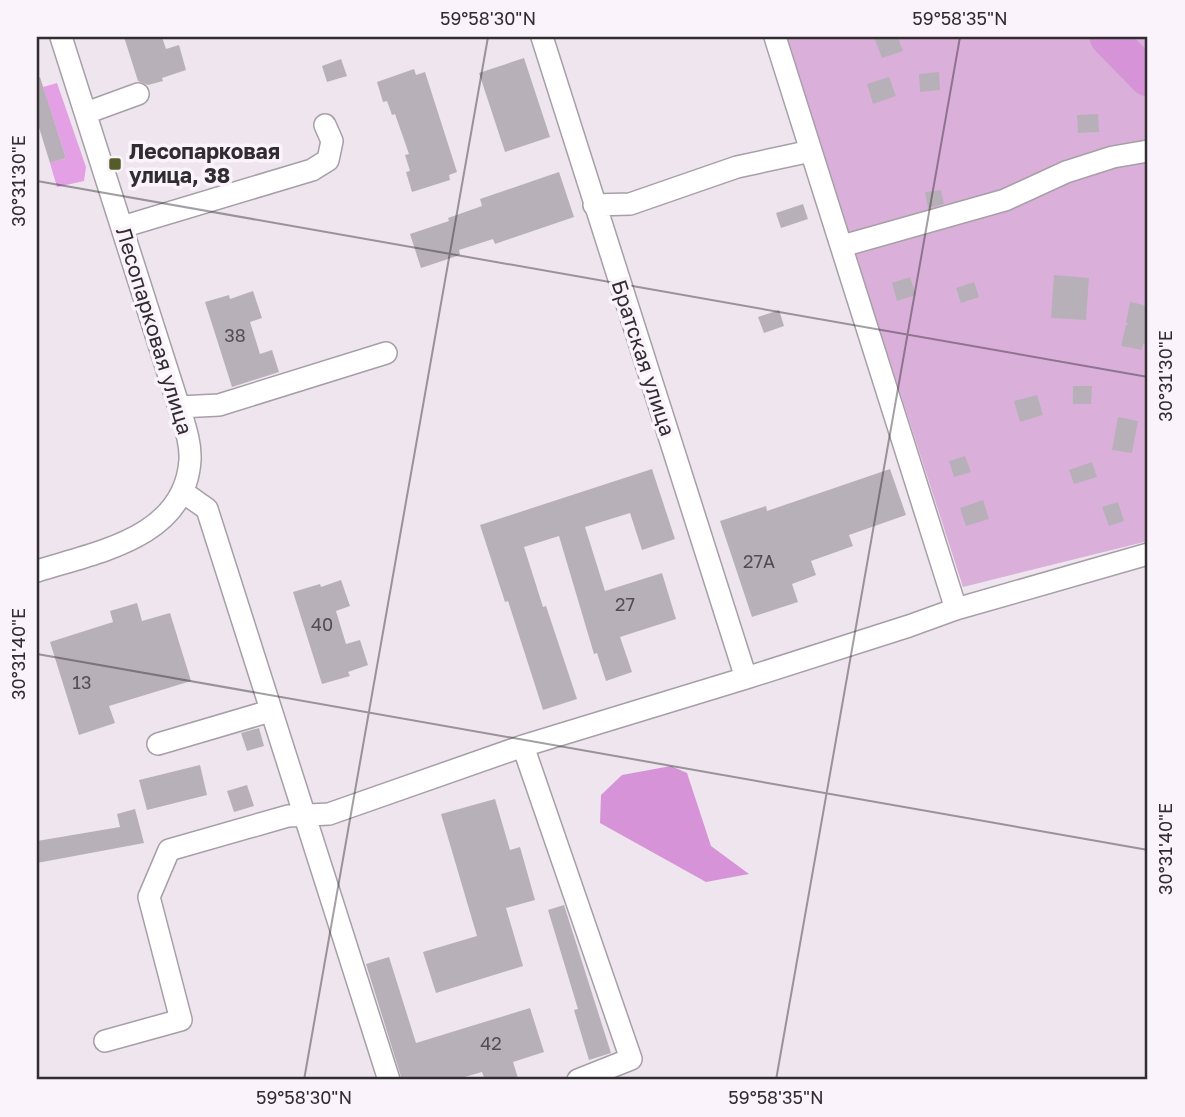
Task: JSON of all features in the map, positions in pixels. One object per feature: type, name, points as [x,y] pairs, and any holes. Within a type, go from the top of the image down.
[{"type":"street","name":"Лесопарковая улица","points":[[61,37],[188,437],[190,458],[183,492]]},
{"type":"street","name":"Братская улица","points":[[542,37],[746,678]]},
{"type":"street","points":[[775,37],[956,609]]},
{"type":"street","points":[[86,113],[138,94]]},
{"type":"street","points":[[122,227],[312,170],[327,160],[332,141],[325,125]]},
{"type":"street","points":[[594,205],[630,204],[737,167],[811,151]]},
{"type":"street","points":[[842,246],[1005,200],[1066,172],[1113,157],[1148,151]]},
{"type":"street","points":[[179,407],[219,405],[386,353]]},
{"type":"street","points":[[37,571],[102,551],[147,531],[160,523],[183,492],[207,509],[389,1080]]},
{"type":"street","points":[[105,1041],[181,1020],[149,897],[169,850],[288,816],[329,814],[523,746],[746,678],[956,609],[1148,554]]},
{"type":"street","points":[[158,744],[270,710]]},
{"type":"street","points":[[523,746],[631,1059],[578,1080]]},
{"type":"shaded area","points":[[785,37],[1148,37],[1148,541],[963,587]]},
{"type":"shaded area","points":[[57,83],[86,167],[84,181],[57,187],[50,163],[66,158],[43,87]]},
{"type":"shaded area","points":[[671,766],[687,773],[711,846],[749,874],[706,882],[600,823],[601,795],[622,775]]},
{"type":"building","points":[[124,37],[162,37],[166,49],[179,45],[186,70],[148,85],[138,81]]},
{"type":"building","points":[[874,37],[898,37],[903,51],[882,58]]},
{"type":"building","points":[[524,58],[550,137],[505,152],[479,73]]},
{"type":"building","points":[[341,59],[347,76],[327,82],[322,66]]},
{"type":"building","points":[[414,69],[416,75],[425,72],[457,172],[449,175],[450,180],[412,192],[406,172],[410,171],[405,155],[409,154],[395,114],[392,115],[387,101],[383,102],[377,82]]},
{"type":"building","points":[[939,72],[940,90],[920,92],[919,74]]},
{"type":"building","points":[[40,77],[66,158],[50,163],[37,121],[37,78]]},
{"type":"building","points":[[889,77],[896,96],[873,104],[867,84]]},
{"type":"building","points":[[1098,114],[1099,132],[1078,133],[1077,115]]},
{"type":"building","points":[[559,172],[574,217],[495,244],[493,239],[459,250],[460,255],[421,268],[410,234],[482,206],[480,199]]},
{"type":"building","points":[[941,190],[944,204],[928,208],[925,192]]},
{"type":"building","points":[[803,204],[808,219],[781,228],[776,213]]},
{"type":"building","points":[[1054,275],[1089,278],[1086,320],[1051,318]]},
{"type":"building","points":[[910,277],[916,295],[897,301],[892,283]]},
{"type":"building","points":[[974,282],[979,297],[961,303],[956,288]]},
{"type":"building","points":[[253,291],[262,318],[250,322],[260,354],[272,350],[279,372],[232,387],[205,302],[229,295],[230,299]]},
{"type":"building","points":[[1130,302],[1148,306],[1148,345],[1143,344],[1142,350],[1121,346],[1126,325],[1129,323],[1126,323]]},
{"type":"building","points":[[779,310],[784,326],[764,333],[758,317]]},
{"type":"building","points":[[1073,386],[1092,386],[1091,404],[1073,404]]},
{"type":"building","points":[[1037,395],[1043,415],[1020,422],[1014,401]]},
{"type":"building","points":[[1118,417],[1138,421],[1132,453],[1112,450]]},
{"type":"building","points":[[965,456],[971,472],[954,477],[949,461]]},
{"type":"building","points":[[1092,462],[1097,477],[1074,484],[1069,470]]},
{"type":"building","points":[[652,469],[675,539],[642,550],[630,513],[585,527],[605,591],[662,573],[676,619],[620,637],[632,672],[606,681],[597,653],[594,654],[559,536],[524,547],[577,699],[543,710],[480,525]]},
{"type":"building","points":[[890,469],[906,515],[849,535],[853,546],[811,561],[816,575],[792,584],[798,602],[752,617],[720,521],[766,506],[767,511]]},
{"type":"building","points":[[983,500],[989,519],[966,526],[960,508]]},
{"type":"building","points":[[1118,502],[1124,521],[1109,526],[1102,507]]},
{"type":"building","points":[[341,580],[350,606],[336,611],[346,644],[360,640],[368,665],[348,672],[350,676],[322,684],[293,592]]},
{"type":"building","points":[[137,603],[142,621],[170,613],[191,681],[109,706],[115,723],[79,735],[50,642],[113,622],[110,611]]},
{"type":"building","points":[[259,728],[264,746],[247,751],[241,733]]},
{"type":"building","points":[[200,765],[207,795],[147,810],[139,780]]},
{"type":"building","points":[[247,785],[254,806],[234,812],[227,791]]},
{"type":"building","points":[[495,799],[510,850],[520,847],[535,900],[506,908],[523,966],[436,993],[423,952],[477,936],[441,814]]},
{"type":"building","points":[[135,809],[144,843],[37,863],[37,841],[120,827],[117,814]]},
{"type":"building","points":[[564,905],[611,1053],[589,1060],[574,1010],[578,1009],[548,910]]},
{"type":"building","points":[[389,957],[416,1043],[530,1008],[544,1052],[513,1062],[518,1078],[509,1080],[485,1080],[482,1072],[454,1080],[402,1080],[366,964]]},
{"type":"waterway","points":[[1108,37],[1148,78]]},
{"type":"place","name":"Лесопарковая улица, 38","points":[[115,164]]}]
